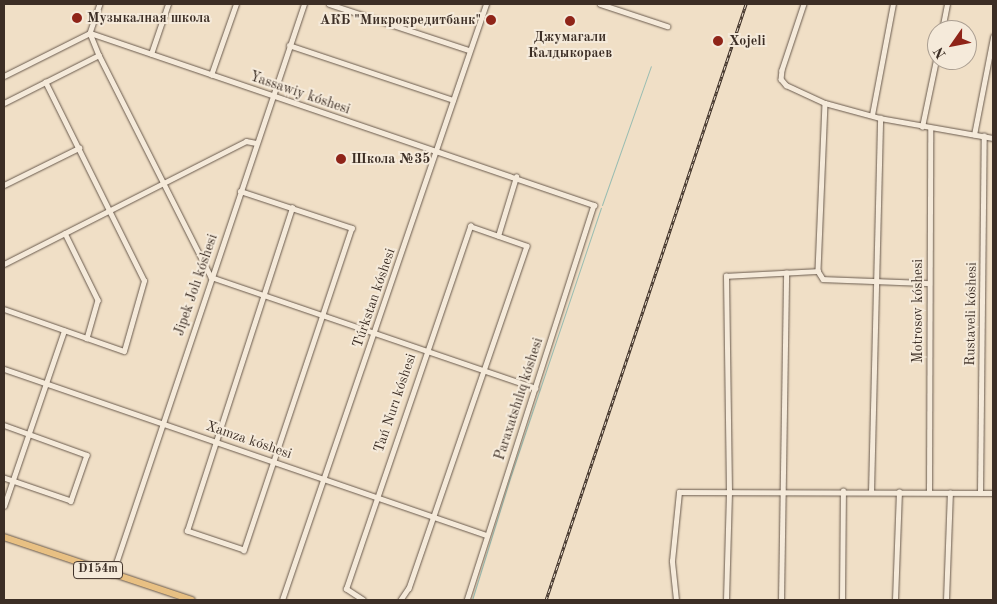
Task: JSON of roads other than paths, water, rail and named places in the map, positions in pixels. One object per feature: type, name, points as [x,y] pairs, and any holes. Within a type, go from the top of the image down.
[{"type":"main road","name":"D154m","points":[[4,537],[112,575],[192,600]]},
{"type":"street","points":[[100,4],[90,33],[99,55],[211,277],[265,293],[536,388]]},
{"type":"street","points":[[151,54],[168,4]]},
{"type":"street","points":[[212,75],[236,4]]},
{"type":"street","name":"Jipek Jolı kóshesi","points":[[112,575],[304,4]]},
{"type":"street","points":[[329,4],[469,50]]},
{"type":"street","name":"Túrkstan kóshesi","points":[[282,600],[486,4]]},
{"type":"street","points":[[600,4],[667,26]]},
{"type":"street","points":[[804,4],[781,79],[786,85],[825,103],[880,118],[930,129],[993,138]]},
{"type":"street","points":[[872,115],[892,4]]},
{"type":"street","points":[[944,20],[948,4]]},
{"type":"street","points":[[4,76],[90,33]]},
{"type":"street","name":"Yassawiy kóshesi","points":[[90,33],[594,205]]},
{"type":"street","points":[[974,135],[993,37]]},
{"type":"street","points":[[290,45],[453,100]]},
{"type":"street","points":[[4,103],[99,55]]},
{"type":"street","points":[[922,127],[934,70]]},
{"type":"street","points":[[4,310],[124,351],[144,281],[45,82]]},
{"type":"street","points":[[825,103],[818,271],[823,279],[875,283],[929,283]]},
{"type":"street","points":[[871,492],[880,118]]},
{"type":"street","name":"Motrosov kóshesi","points":[[929,492],[930,129]]},
{"type":"street","name":"Rustaveli kóshesi","points":[[980,493],[984,136]]},
{"type":"street","points":[[4,264],[246,141],[256,143]]},
{"type":"street","points":[[4,185],[79,148]]},
{"type":"street","points":[[401,600],[410,588],[527,246],[498,236],[516,177]]},
{"type":"street","points":[[240,191],[292,208],[352,228],[272,460],[244,550],[187,531],[292,208]]},
{"type":"street","name":"Paraxatshılıq kóshesi","points":[[467,600],[486,535],[536,388],[594,205]]},
{"type":"street","name":"Tań Nurı kóshesi","points":[[363,600],[346,589],[426,349],[470,226],[498,236]]},
{"type":"street","points":[[65,233],[98,300],[87,338]]},
{"type":"street","points":[[726,600],[729,491],[726,276],[818,271]]},
{"type":"street","points":[[781,600],[786,273]]},
{"type":"street","points":[[4,506],[44,382],[64,330]]},
{"type":"street","name":"Xamza kóshesi","points":[[4,369],[486,535]]},
{"type":"street","points":[[4,425],[87,455],[71,501],[4,478]]},
{"type":"street","points":[[676,600],[672,561],[679,492],[993,493]]},
{"type":"street","points":[[842,600],[844,492]]},
{"type":"street","points":[[895,600],[899,492]]},
{"type":"street","points":[[946,600],[950,493]]},
{"type":"waterway","points":[[602,205],[651,66]]},
{"type":"waterway","points":[[472,600],[511,475],[601,208]]},
{"type":"railway","points":[[546,600],[746,4]]},
{"type":"place","name":"Музыкалная школа","points":[[77,18]]},
{"type":"place","name":"АКБ \"Микрокредитбанк\"","points":[[491,20]]},
{"type":"place","name":"Джумагали Калдыкораев","points":[[570,21]]},
{"type":"place","name":"Xojeli","points":[[718,41]]},
{"type":"place","name":"Школа №35","points":[[341,159]]}]
